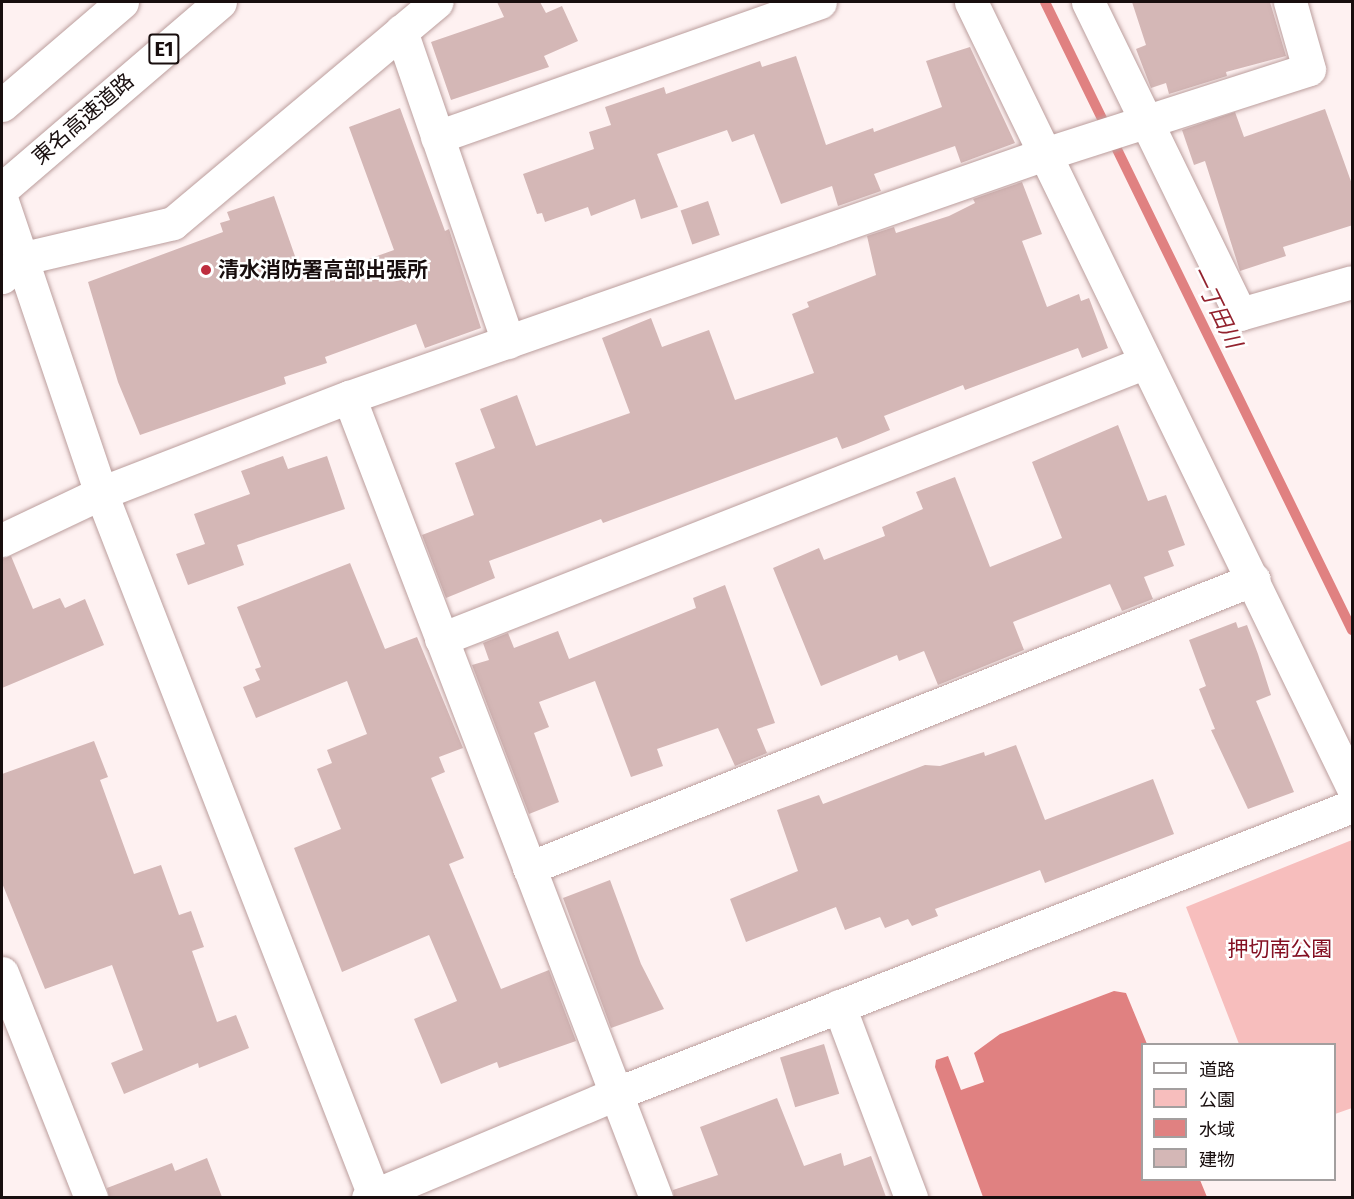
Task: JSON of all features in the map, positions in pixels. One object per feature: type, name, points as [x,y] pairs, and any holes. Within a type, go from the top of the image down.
[{"type":"main road","points":[[2,105],[122,2]]},
{"type":"main road","name":"東名高速道路","points":[[2,189],[220,2]]},
{"type":"main road","points":[[13,267],[173,223],[436,2]]},
{"type":"main road","points":[[437,137],[820,2]]},
{"type":"main road","points":[[972,2],[1353,786]]},
{"type":"main road","points":[[1088,2],[1240,314],[1353,282]]},
{"type":"main road","points":[[2,540],[101,493],[349,397],[1046,154],[1309,69],[1290,2]]},
{"type":"main road","points":[[401,31],[508,342]]},
{"type":"main road","points":[[2,201],[13,267],[372,1197],[615,1094],[1353,806]]},
{"type":"main road","points":[[441,639],[1146,362]]},
{"type":"main road","points":[[349,397],[656,1197]]},
{"type":"main road","points":[[529,868],[1254,579]]},
{"type":"main road","points":[[2,973],[91,1197]]},
{"type":"main road","points":[[839,1006],[911,1197]]},
{"type":"green space","name":"押切南公園","points":[[1352,840],[1352,1108],[1336,1114],[1336,1043],[1239,1043],[1186,907]]},
{"type":"water","points":[[1114,991],[1126,993],[1147,1043],[1141,1043],[1141,1181],[1200,1181],[1207,1197],[983,1197],[935,1067],[936,1060],[948,1056],[961,1090],[984,1082],[974,1053],[1000,1034]]},
{"type":"building","points":[[497,2],[540,2],[546,13],[562,6],[578,41],[544,56],[549,67],[451,100],[431,42],[504,17]]},
{"type":"building","points":[[1132,2],[1270,2],[1286,56],[1226,72],[1227,76],[1169,94],[1166,83],[1151,88],[1136,49],[1146,45]]},
{"type":"building","points":[[970,47],[1015,143],[961,163],[955,146],[874,174],[881,191],[838,206],[832,186],[781,204],[754,134],[732,142],[727,130],[657,154],[678,207],[641,219],[635,199],[591,216],[588,207],[545,222],[542,213],[537,214],[523,174],[594,149],[589,132],[611,125],[605,107],[664,87],[666,94],[760,61],[762,67],[796,56],[826,145],[873,128],[874,132],[942,107],[926,61]]},
{"type":"building","points":[[400,108],[445,231],[449,229],[481,328],[425,348],[416,324],[325,357],[327,363],[284,377],[286,384],[140,435],[118,382],[88,282],[223,232],[220,223],[230,220],[227,212],[274,196],[304,282],[394,250],[349,127]]},
{"type":"building","points":[[1325,109],[1353,187],[1353,225],[1283,247],[1286,256],[1240,271],[1205,161],[1194,165],[1182,130],[1235,112],[1244,137]]},
{"type":"building","points":[[1022,182],[1042,234],[1022,241],[1047,307],[1079,294],[1081,301],[1089,298],[1108,348],[1082,358],[1078,348],[965,390],[963,385],[884,416],[890,430],[856,444],[842,449],[837,437],[603,523],[601,519],[489,561],[495,578],[446,598],[422,535],[474,515],[455,463],[495,448],[480,409],[517,395],[536,446],[630,413],[602,338],[651,318],[662,347],[709,330],[735,400],[814,373],[792,314],[809,307],[807,302],[876,275],[867,236],[894,227],[896,233],[949,216],[975,203],[973,199]]},
{"type":"building","points":[[708,201],[720,235],[692,244],[681,210]]},
{"type":"building","points":[[1118,425],[1148,501],[1166,495],[1185,545],[1168,551],[1174,566],[1144,577],[1153,599],[1122,611],[1110,584],[1013,622],[1024,650],[938,685],[924,651],[899,661],[897,655],[821,686],[773,568],[819,548],[824,560],[885,536],[882,527],[923,509],[916,492],[955,477],[990,567],[1062,538],[1032,462]]},
{"type":"building","points":[[283,456],[288,469],[327,456],[345,509],[237,545],[244,565],[188,585],[176,554],[205,544],[194,514],[250,494],[241,471]]},
{"type":"building","points":[[11,556],[33,609],[60,598],[65,608],[85,599],[104,645],[2,688],[2,559]]},
{"type":"building","points":[[350,563],[385,649],[417,637],[463,748],[439,757],[445,772],[431,778],[464,858],[449,864],[501,989],[549,970],[576,1041],[499,1068],[497,1062],[441,1084],[414,1019],[457,1001],[429,935],[342,972],[294,848],[341,829],[317,769],[332,763],[327,750],[367,734],[347,681],[256,718],[243,687],[260,680],[255,669],[261,667],[237,607]]},
{"type":"building","points":[[725,585],[775,723],[757,729],[767,753],[735,766],[718,728],[657,749],[663,766],[631,777],[595,681],[539,702],[549,727],[534,733],[559,802],[529,814],[472,665],[489,660],[483,643],[508,633],[514,648],[558,631],[569,659],[696,608],[693,598]]},
{"type":"building","points":[[1236,622],[1238,628],[1247,625],[1258,654],[1271,695],[1256,701],[1294,792],[1248,809],[1211,730],[1215,729],[1199,689],[1206,686],[1189,640]]},
{"type":"building","points":[[94,741],[108,777],[100,780],[134,874],[161,865],[179,915],[191,911],[204,947],[192,951],[217,1022],[236,1015],[249,1048],[199,1068],[198,1063],[124,1094],[111,1063],[143,1050],[112,965],[45,989],[2,883],[2,774]]},
{"type":"building","points":[[1016,745],[1045,820],[1153,779],[1174,834],[1045,883],[1040,870],[935,909],[938,916],[912,926],[908,919],[885,928],[880,917],[845,930],[836,907],[746,942],[730,899],[798,871],[777,810],[819,795],[823,804],[925,765],[940,766],[984,752],[985,756]]},
{"type":"building","points":[[610,880],[641,964],[664,1009],[611,1028],[563,898]]},
{"type":"building","points":[[824,1044],[839,1094],[795,1107],[780,1057]]},
{"type":"building","points":[[777,1098],[804,1166],[841,1153],[844,1166],[871,1156],[886,1197],[674,1197],[673,1190],[718,1175],[700,1127]]},
{"type":"building","points":[[207,1158],[222,1197],[109,1197],[107,1188],[172,1163],[175,1171]]},
{"type":"waterway","name":"一丁田川","points":[[1045,2],[1352,630]]},
{"type":"place","name":"清水消防署高部出張所","points":[[206,270]]}]
